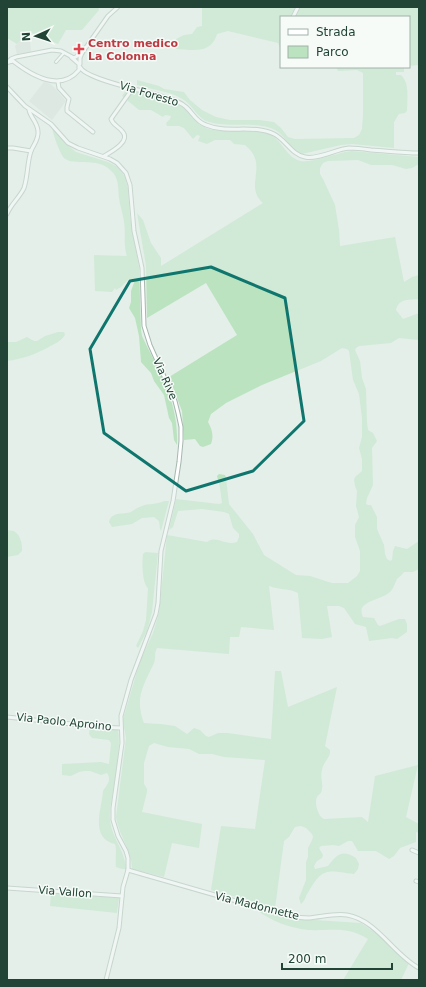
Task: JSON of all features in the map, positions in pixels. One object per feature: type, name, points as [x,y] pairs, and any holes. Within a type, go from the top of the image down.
[{"type":"street","points":[[8,62],[13,61],[23,69],[42,78],[58,82],[66,80],[80,69],[80,58],[82,53],[108,16],[118,7]]},
{"type":"street","points":[[294,16],[298,7]]},
{"type":"street","points":[[8,62],[18,56],[47,50],[58,50],[64,52],[56,62]]},
{"type":"street","name":"Via Foresto","points":[[64,52],[71,57],[80,69],[104,80],[181,103],[196,119],[205,125],[217,128],[268,131],[279,137],[296,154],[306,157],[310,158],[351,148],[419,154]]},
{"type":"street","points":[[71,57],[76,57],[82,53]]},
{"type":"street","points":[[17,65],[16,60],[18,56]]},
{"type":"street","points":[[58,82],[59,88],[69,98],[67,110],[92,132]]},
{"type":"street","name":"Via Rive","points":[[7,87],[18,100],[51,124],[68,143],[78,148],[104,156],[117,163],[126,173],[129,179],[134,231],[142,268],[144,326],[150,345],[168,384],[178,413],[181,434],[180,457],[175,488],[161,551],[156,614],[131,680],[122,709],[122,748],[113,808],[113,820],[126,851],[128,870]]},
{"type":"street","points":[[104,156],[123,142],[125,138],[124,133],[113,124],[112,119],[133,88]]},
{"type":"street","points":[[7,214],[8,209],[23,190],[31,151],[39,134],[37,123],[29,109]]},
{"type":"street","points":[[7,148],[31,151]]},
{"type":"street","name":"Via Paolo Aproino","points":[[7,716],[121,729]]},
{"type":"street","points":[[412,850],[419,853]]},
{"type":"street","points":[[106,980],[119,928],[123,887],[128,870]]},
{"type":"street","name":"Via Madonnette","points":[[128,870],[288,916],[309,918],[339,915],[352,917],[364,922],[380,934],[410,963],[419,968]]},
{"type":"street","name":"Via Vallon","points":[[7,888],[122,896]]},
{"type":"highlighted area","points":[[211,267],[285,298],[304,421],[253,471],[186,491],[104,433],[90,349],[130,281]]},
{"type":"shaded area","points":[[24,31],[27,33],[25,36],[30,39],[31,52],[17,54],[15,46]]},
{"type":"shaded area","points":[[44,82],[51,84],[66,101],[52,120],[29,101]]},
{"type":"green space","points":[[7,7],[98,7],[99,10],[82,30],[66,30],[58,44],[27,31],[17,44],[7,38]]},
{"type":"green space","points":[[202,7],[291,7],[296,9],[298,7],[419,7],[419,65],[410,66],[410,16],[280,16],[280,48],[278,43],[228,31],[217,34],[211,45],[206,48],[195,50],[176,49],[174,47],[176,39],[184,35],[192,34],[197,27],[202,26]]},
{"type":"green space","points":[[336,68],[404,68],[404,72],[396,72],[396,75],[401,75],[406,82],[407,111],[399,114],[394,122],[394,148],[352,144],[302,154],[294,149],[281,134],[273,129],[258,125],[216,124],[209,122],[202,118],[179,97],[137,85],[137,80],[159,86],[164,89],[184,92],[190,100],[202,110],[216,117],[230,120],[259,120],[274,122],[288,137],[295,139],[354,138],[359,135],[362,129],[363,73],[357,70],[338,71]]},
{"type":"green space","points":[[127,89],[175,102],[185,109],[202,126],[213,130],[260,132],[271,135],[296,160],[307,161],[352,151],[419,157],[419,164],[412,168],[406,169],[392,165],[371,165],[358,160],[328,161],[323,163],[320,168],[320,174],[335,205],[340,246],[395,237],[404,282],[419,275],[419,299],[399,303],[396,310],[403,319],[419,313],[419,340],[399,338],[391,343],[359,346],[355,350],[360,361],[362,378],[366,389],[368,430],[373,433],[377,441],[372,448],[373,485],[366,504],[371,505],[377,517],[377,529],[384,545],[387,559],[390,561],[392,560],[395,546],[407,549],[419,541],[419,569],[413,572],[404,572],[397,579],[391,591],[366,604],[362,611],[363,617],[374,618],[380,626],[399,619],[405,619],[407,624],[407,632],[397,639],[392,638],[369,641],[366,627],[355,624],[344,608],[339,606],[327,606],[332,637],[322,639],[302,638],[298,593],[291,590],[269,586],[274,630],[241,627],[239,637],[230,637],[229,654],[157,648],[154,663],[140,698],[141,714],[144,723],[175,726],[187,734],[194,728],[200,730],[209,737],[218,733],[228,733],[271,739],[275,671],[281,671],[288,707],[337,687],[325,746],[330,750],[330,753],[321,775],[322,790],[316,800],[318,812],[324,819],[362,817],[368,822],[375,776],[418,765],[406,817],[419,824],[419,833],[416,832],[416,842],[400,848],[394,856],[389,859],[376,851],[358,851],[352,841],[348,841],[339,846],[321,846],[319,848],[323,855],[314,866],[315,869],[328,866],[334,858],[343,853],[356,858],[359,864],[358,869],[354,874],[332,871],[318,877],[301,904],[299,898],[306,880],[308,848],[313,837],[306,828],[301,826],[295,827],[289,837],[284,841],[275,908],[211,890],[221,826],[255,829],[265,760],[199,754],[189,749],[168,747],[154,743],[149,746],[144,763],[144,784],[147,792],[142,812],[202,824],[199,848],[172,843],[164,877],[132,869],[128,849],[116,817],[126,738],[123,722],[140,661],[153,633],[159,613],[167,535],[207,542],[217,540],[228,543],[237,542],[239,537],[239,534],[233,528],[229,514],[202,509],[178,511],[173,527],[169,530],[176,499],[219,504],[222,503],[217,476],[219,474],[225,475],[229,504],[253,534],[264,555],[296,575],[310,576],[332,583],[348,583],[357,576],[360,571],[360,551],[355,537],[355,525],[359,517],[356,506],[357,491],[354,480],[355,477],[362,471],[362,459],[359,448],[362,437],[362,418],[359,394],[353,380],[349,351],[342,348],[321,361],[262,385],[226,403],[211,414],[208,422],[212,433],[211,444],[203,447],[200,446],[195,439],[184,440],[182,411],[169,377],[237,335],[206,283],[147,318],[146,266],[137,213],[143,220],[151,243],[161,258],[161,266],[263,203],[255,190],[256,160],[245,145],[234,144],[230,140],[215,140],[207,144],[198,141],[200,136],[197,135],[193,139],[184,128],[179,126],[167,126],[166,123],[171,116],[165,115],[163,117],[151,110],[139,110],[122,96]]},
{"type":"green space","points":[[52,127],[76,152],[108,162],[118,167],[125,177],[128,189],[130,217],[139,267],[142,336],[162,376],[172,402],[177,430],[177,445],[174,440],[172,423],[169,418],[164,395],[154,381],[151,373],[141,362],[139,336],[135,318],[129,308],[131,302],[131,291],[135,280],[129,279],[121,287],[116,290],[115,288],[112,292],[95,291],[94,255],[127,256],[125,248],[124,222],[119,201],[117,180],[114,174],[102,164],[75,162],[64,158],[57,144]]},
{"type":"green space","points":[[58,332],[64,332],[65,335],[54,344],[27,356],[7,361],[7,342],[16,342],[27,337],[37,341],[45,336]]},
{"type":"green space","points":[[169,501],[161,531],[159,521],[154,517],[142,518],[132,524],[112,527],[109,522],[112,516],[131,512],[145,505]]},
{"type":"green space","points":[[7,530],[14,531],[20,537],[22,551],[18,555],[7,557]]},
{"type":"green space","points":[[145,552],[158,553],[152,612],[147,631],[138,648],[136,646],[146,620],[148,588],[145,582],[143,567],[143,554]]},
{"type":"green space","points":[[90,727],[118,729],[119,752],[110,808],[110,819],[126,869],[116,867],[115,844],[107,841],[102,836],[100,829],[99,822],[103,791],[109,780],[107,773],[101,775],[90,771],[84,771],[71,776],[62,775],[62,764],[101,762],[109,764],[111,743],[109,740],[92,738],[89,734]]},
{"type":"green space","points":[[51,893],[119,898],[117,913],[50,906]]},
{"type":"green space","points":[[257,910],[299,919],[361,923],[380,936],[409,963],[401,980],[343,980],[368,939],[353,932],[294,928],[275,921]]},
{"type":"place","name":"Centro medico La Colonna","points":[[79,49]]}]
